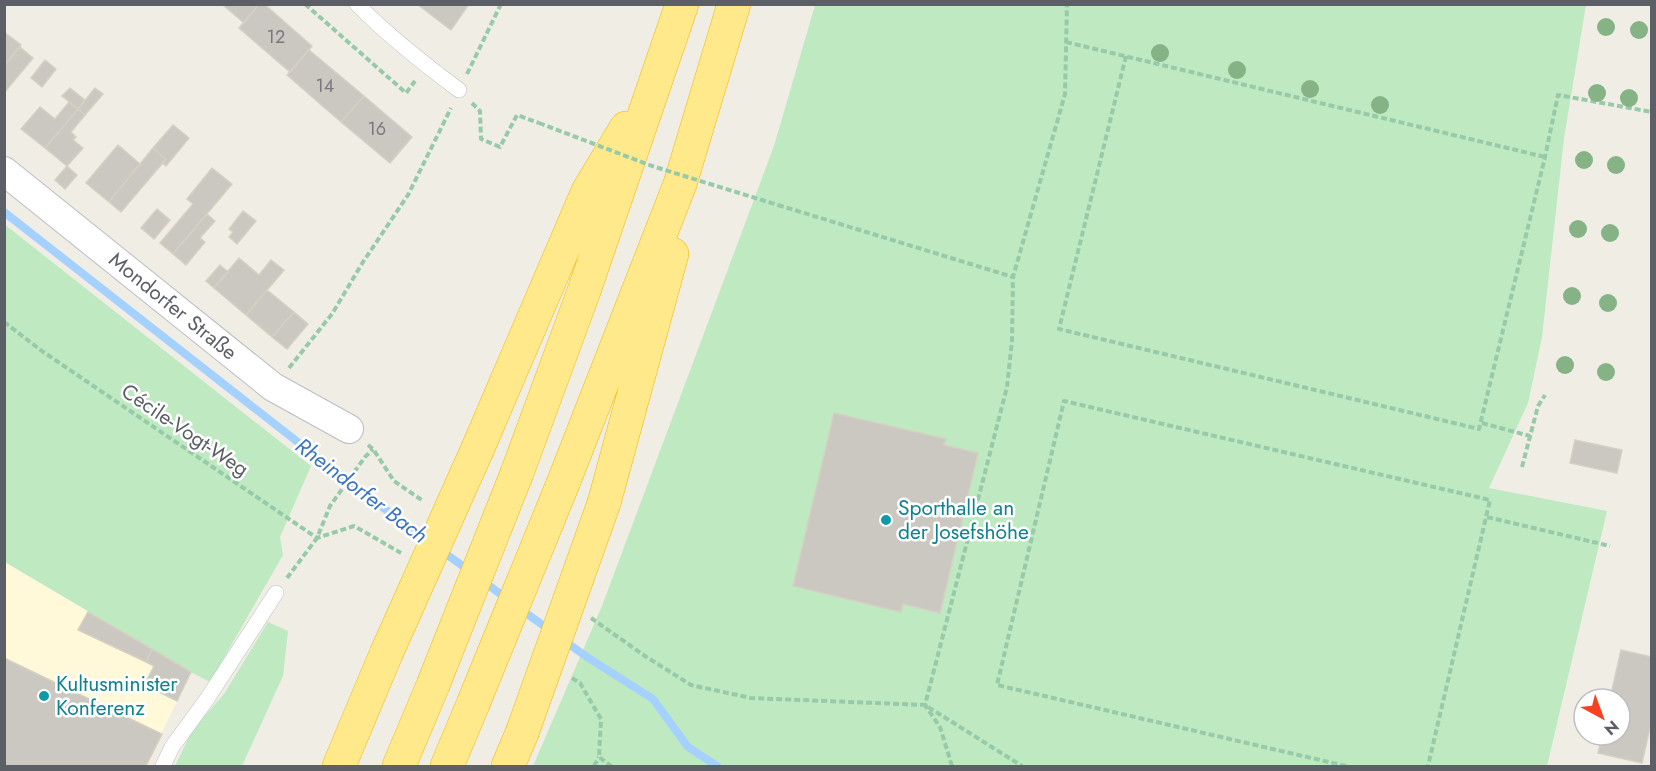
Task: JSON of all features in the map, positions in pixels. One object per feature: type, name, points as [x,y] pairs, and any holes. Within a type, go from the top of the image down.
[{"type":"highway","points":[[399,766],[517,473],[584,291],[682,4]]},
{"type":"highway","points":[[447,766],[564,481],[680,184],[734,4]]},
{"type":"highway","points":[[339,766],[588,191],[661,70]]},
{"type":"highway","points":[[508,766],[522,733],[604,502],[672,254],[680,184]]},
{"type":"street","name":"Mondorfer Straße","points":[[4,171],[273,387],[349,429]]},
{"type":"lane","points":[[357,4],[372,20],[459,90]]},
{"type":"lane","points":[[163,766],[172,747],[207,699],[276,593]]},
{"type":"path","points":[[305,4],[406,93],[427,66]]},
{"type":"path","points":[[273,387],[332,314],[363,262],[408,195],[501,4]]},
{"type":"path","points":[[952,766],[940,727],[925,705],[1007,387],[1012,341],[1013,277],[1065,94],[1067,4]]},
{"type":"path","points":[[1066,42],[1545,157]]},
{"type":"path","points":[[1126,56],[1059,329],[1479,429],[1558,95],[1652,112]]},
{"type":"path","points":[[459,90],[480,111],[481,139],[500,147],[517,115],[652,166],[1013,277]]},
{"type":"path","name":"Cécile-Vogt-Weg","points":[[4,322],[42,351],[317,538]]},
{"type":"path","points":[[1522,467],[1538,406],[1545,395]]},
{"type":"path","points":[[1346,766],[997,685],[1064,401],[1490,500],[1428,766]]},
{"type":"path","points":[[1482,423],[1530,435]]},
{"type":"path","points":[[276,593],[317,538],[330,506],[373,449]]},
{"type":"path","points":[[1487,517],[1610,546]]},
{"type":"path","points":[[317,538],[354,526]]},
{"type":"path","points":[[645,656],[691,685],[751,698],[925,705],[1022,766]]},
{"type":"path","points":[[594,766],[599,757]]},
{"type":"shaded area","points":[[4,562],[191,672],[146,766],[5,766]]},
{"type":"green space","points":[[815,5],[1586,5],[1564,138],[1542,337],[1528,403],[1489,488],[1607,511],[1547,766],[533,766],[602,606],[774,146]]},
{"type":"green space","points":[[4,224],[311,466],[280,537],[283,555],[210,682],[5,562]]},
{"type":"green space","points":[[268,622],[288,631],[283,676],[242,766],[175,766],[193,729],[224,694]]},
{"type":"building","points":[[222,4],[259,4],[244,23]]},
{"type":"building","points":[[259,4],[264,4],[312,46],[290,72],[239,28]]},
{"type":"building","points":[[417,4],[469,4],[451,30]]},
{"type":"building","points":[[4,32],[21,45],[4,66]]},
{"type":"building","points":[[20,47],[33,58],[4,93],[4,66]]},
{"type":"building","points":[[309,50],[364,96],[341,122],[287,75]]},
{"type":"building","points":[[45,60],[56,69],[42,87],[31,78]]},
{"type":"building","points":[[70,88],[85,100],[78,109],[62,96]]},
{"type":"building","points":[[95,88],[103,94],[85,115],[78,109]]},
{"type":"building","points":[[364,96],[412,137],[390,163],[341,122]]},
{"type":"building","points":[[69,102],[78,109],[45,148],[21,129],[40,107],[55,119]]},
{"type":"building","points":[[78,109],[85,115],[71,132],[76,137],[73,140],[83,148],[67,166],[45,148]]},
{"type":"building","points":[[173,125],[189,138],[166,166],[162,163],[166,159],[153,148]]},
{"type":"building","points":[[118,145],[140,164],[109,202],[86,183]]},
{"type":"building","points":[[153,148],[166,159],[121,212],[109,202]]},
{"type":"building","points":[[67,166],[77,175],[65,189],[55,180]]},
{"type":"building","points":[[212,168],[232,184],[173,254],[160,243],[193,204],[187,199]]},
{"type":"building","points":[[157,209],[170,220],[154,239],[141,228]]},
{"type":"building","points":[[243,211],[256,221],[237,244],[229,237],[233,232],[229,229]]},
{"type":"building","points":[[207,214],[215,221],[200,238],[205,242],[186,265],[173,254]]},
{"type":"building","points":[[239,258],[259,275],[271,260],[284,270],[246,315],[214,288]]},
{"type":"building","points":[[220,265],[228,272],[214,288],[206,281]]},
{"type":"building","points":[[267,290],[294,312],[272,337],[246,315]]},
{"type":"building","points":[[294,312],[308,324],[287,349],[272,337]]},
{"type":"building","name":"Sporthalle an der Josefshöhe","points":[[834,413],[946,439],[944,445],[978,453],[940,613],[903,604],[901,612],[793,586]]},
{"type":"building","points":[[1575,440],[1622,450],[1617,473],[1570,463]]},
{"type":"building","points":[[88,612],[152,649],[146,662],[78,630]]},
{"type":"building","points":[[152,649],[191,672],[177,701],[146,682],[154,666],[146,662]]},
{"type":"building","points":[[1621,650],[1652,657],[1652,719],[1642,763],[1598,753],[1599,747],[1632,747],[1632,687],[1613,687]]},
{"type":"building","name":"Kultusminister Konferenz","points":[[4,658],[162,734],[146,766],[4,766]]},
{"type":"waterway","name":"Rheindorfer Bach","points":[[4,212],[359,490],[427,540]]},
{"type":"waterway","name":"Rheindorfer Bach","points":[[442,551],[471,572]]},
{"type":"waterway","name":"Rheindorfer Bach","points":[[483,581],[507,599]]},
{"type":"waterway","name":"Rheindorfer Bach","points":[[519,608],[551,631]]},
{"type":"waterway","name":"Rheindorfer Bach","points":[[563,640],[653,699],[688,747],[717,766]]},
{"type":"place","name":"Sporthalle an der Josefshöhe","points":[[886,520]]},
{"type":"place","name":"Kultusminister Konferenz","points":[[44,696]]}]
